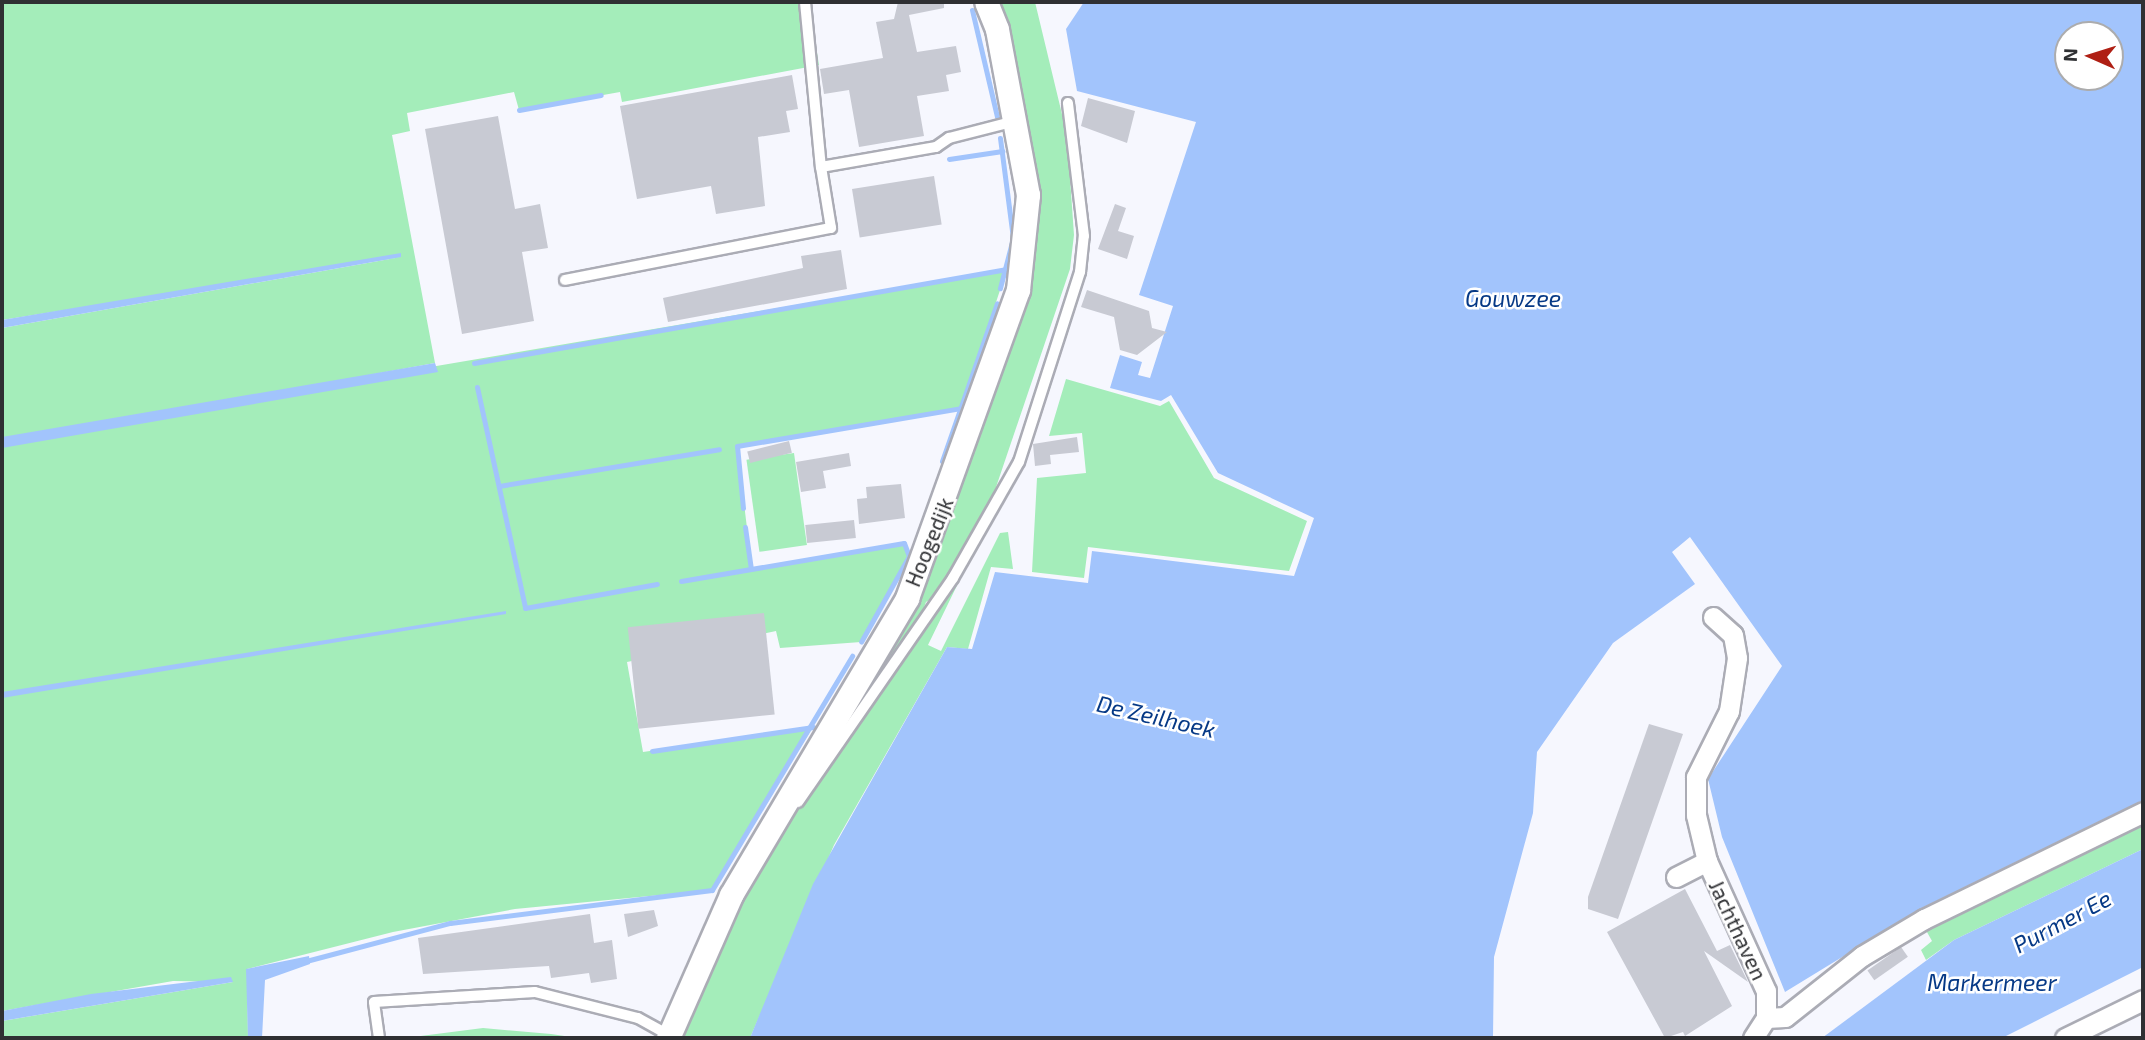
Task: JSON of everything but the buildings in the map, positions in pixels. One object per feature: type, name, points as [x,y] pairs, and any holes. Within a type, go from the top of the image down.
[{"type":"street","name":"Hoogedijk","points":[[669,1037],[731,895],[907,598],[955,474],[1028,244],[1028,195],[1015,121],[985,2]]},
{"type":"street","name":"Jachthaven","points":[[1713,617],[1733,635],[1737,658],[1729,711],[1696,777],[1707,861],[1766,991],[1766,1018]]},
{"type":"street","points":[[1753,1038],[1766,1018],[1785,1017],[1862,956],[1924,919],[2143,812]]},
{"type":"street","points":[[1676,877],[1707,861]]},
{"type":"street","points":[[2066,1038],[2143,1000]]},
{"type":"lane","points":[[565,280],[831,228],[821,167],[805,2]]},
{"type":"lane","points":[[772,824],[798,802],[932,609],[1019,462],[1080,272],[1084,236],[1068,103]]},
{"type":"lane","points":[[821,167],[936,147],[949,138],[1015,121]]},
{"type":"lane","points":[[379,1038],[374,1002],[535,992],[638,1018],[669,1037]]},
{"type":"green space","points":[[2,2],[809,2],[819,65],[622,102],[620,92],[519,110],[514,92],[407,113],[410,131],[392,135],[435,363],[172,411],[1007,269],[961,408],[737,446],[752,569],[904,543],[909,556],[861,642],[780,648],[776,631],[627,662],[643,752],[813,727],[712,890],[515,909],[393,932],[247,969],[248,1038],[2,1038],[2,1021],[233,982],[173,981],[2,1011],[2,328],[401,257],[2,320]]},
{"type":"green space","points":[[995,2],[1035,2],[1067,135],[1074,235],[1070,269],[993,496],[939,594],[926,602],[918,624],[849,714],[1024,292],[1036,241],[1023,94]]},
{"type":"green space","points":[[1066,379],[1160,406],[1169,401],[1214,478],[1307,521],[1289,571],[1088,547],[1084,578],[1032,572],[1037,478],[1086,473],[1082,433],[1049,436]]},
{"type":"green space","points":[[794,453],[807,545],[759,552],[746,460]]},
{"type":"green space","points":[[985,528],[928,645],[941,651],[1000,533],[1008,532],[1013,569],[991,567],[968,649],[947,647],[834,845],[750,1038],[677,1038],[772,838]]},
{"type":"green space","points":[[2143,815],[2143,849],[1954,940],[1926,960],[1921,950],[1932,941],[1923,925]]},
{"type":"green space","points":[[483,1028],[551,1034],[578,1038],[405,1038]]},
{"type":"water","name":"Gouwzee","points":[[1084,2],[2143,2],[2143,801],[1906,918],[1785,992],[1722,837],[1708,779],[1782,666],[1690,537],[1672,552],[1695,584],[1613,643],[1537,752],[1533,813],[1494,957],[1493,1038],[750,1038],[813,884],[947,647],[972,649],[995,572],[1088,583],[1092,551],[1294,576],[1314,518],[1218,473],[1171,395],[1161,401],[1110,388],[1120,355],[1142,362],[1138,375],[1150,378],[1173,306],[1139,295],[1196,122],[1077,91],[1066,29]]},
{"type":"water","points":[[401,253],[401,257],[2,328],[2,320]]},
{"type":"water","points":[[435,363],[438,372],[2,448],[2,437]]},
{"type":"water","points":[[506,611],[506,614],[2,698],[2,692]]},
{"type":"water","name":"Markermeer","points":[[2143,849],[2143,967],[2002,1038],[1822,1038],[1954,940]]},
{"type":"water","points":[[309,956],[310,964],[265,980],[262,1038],[248,1038],[246,969]]},
{"type":"water","points":[[231,977],[233,982],[2,1021],[2,1011],[91,994]]},
{"type":"waterway","points":[[972,10],[997,117]]},
{"type":"waterway","points":[[519,110],[601,95]]},
{"type":"waterway","points":[[1000,138],[1013,238],[1000,288]]},
{"type":"waterway","points":[[949,159],[1002,151]]},
{"type":"waterway","points":[[474,363],[1007,269]]},
{"type":"waterway","points":[[942,461],[997,303]]},
{"type":"waterway","points":[[477,387],[525,608],[657,584]]},
{"type":"waterway","points":[[743,508],[737,446],[961,408]]},
{"type":"waterway","points":[[499,486],[719,449]]},
{"type":"waterway","points":[[745,527],[751,569]]},
{"type":"waterway","points":[[681,581],[904,543],[909,556],[861,642]]},
{"type":"waterway","points":[[306,961],[450,923],[712,890],[852,656]]},
{"type":"waterway","points":[[652,751],[813,727]]},
{"type":"water label","name":"De Zeilhoek","points":[[1156,716]]},
{"type":"water label","name":"Purmer Ee","points":[[2062,921]]}]
